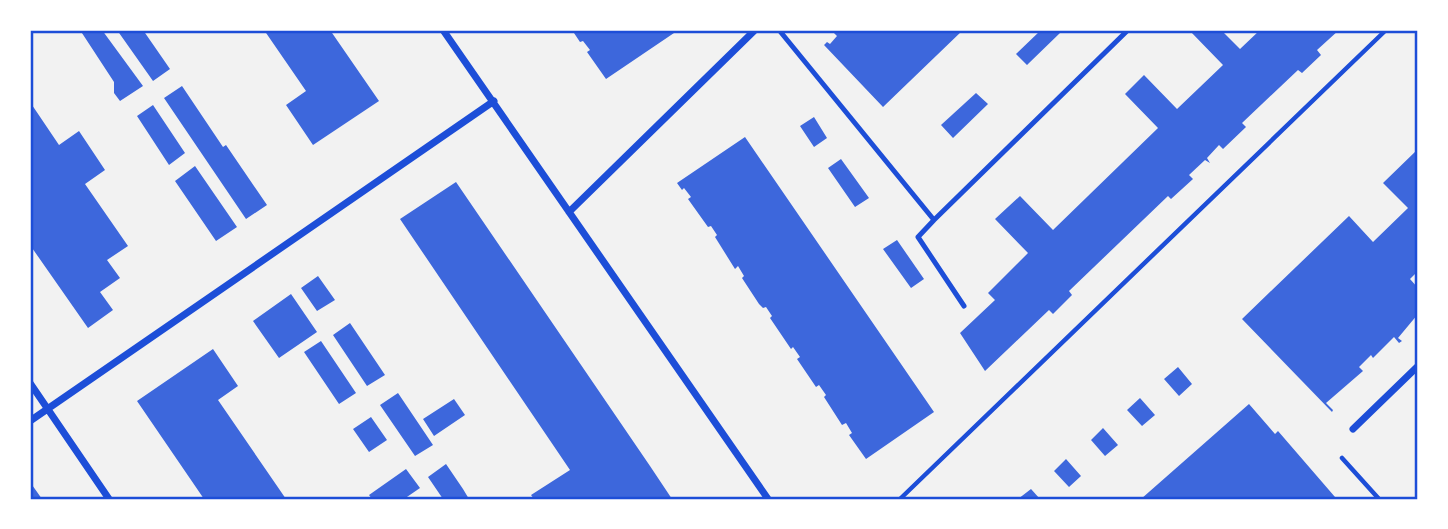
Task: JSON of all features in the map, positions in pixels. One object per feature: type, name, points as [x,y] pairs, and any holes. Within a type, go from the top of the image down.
[{"type":"street","points":[[443,30],[768,499]]},
{"type":"street","points":[[569,212],[755,30]]},
{"type":"street","points":[[30,421],[494,102]]},
{"type":"street","points":[[1353,429],[1418,366]]},
{"type":"street","points":[[30,383],[109,499]]},
{"type":"lane","points":[[779,30],[934,220]]},
{"type":"lane","points":[[964,306],[918,237],[1128,30]]},
{"type":"path","points":[[900,499],[1386,30]]},
{"type":"building","points":[[80,30],[102,30],[143,86],[120,101],[114,93],[114,82]]},
{"type":"building","points":[[117,30],[143,30],[170,69],[153,81]]},
{"type":"building","points":[[264,30],[330,30],[379,101],[313,145],[286,105],[306,91]]},
{"type":"building","points":[[572,30],[672,30],[674,33],[606,79],[587,52],[590,50]]},
{"type":"building","points":[[833,30],[963,30],[883,107],[824,45],[827,42],[830,44],[837,36]]},
{"type":"building","points":[[1041,30],[1061,32],[1027,65],[1016,54]]},
{"type":"building","points":[[1191,30],[1221,30],[1240,49],[1260,30],[1339,30],[1317,50],[1321,55],[1302,73],[1298,70],[1242,123],[1246,127],[1223,149],[1219,145],[1207,158],[1210,163],[1205,160],[1189,175],[1193,179],[1171,199],[1168,196],[1069,291],[1072,295],[1053,314],[1049,310],[985,371],[960,333],[995,300],[988,293],[1028,253],[995,219],[1020,196],[1053,230],[1158,128],[1125,94],[1144,75],[1177,109],[1223,65]]},
{"type":"building","points":[[182,86],[267,205],[246,219],[164,98]]},
{"type":"building","points":[[976,93],[988,104],[953,138],[941,125]]},
{"type":"building","points":[[30,102],[59,145],[79,131],[105,170],[85,184],[128,246],[107,260],[120,278],[100,292],[113,310],[88,328],[30,245]]},
{"type":"building","points":[[153,105],[185,153],[169,165],[137,116]]},
{"type":"building","points":[[814,117],[827,138],[814,147],[800,126]]},
{"type":"building","points":[[745,137],[934,412],[866,459],[849,435],[852,433],[846,423],[842,425],[824,397],[826,395],[819,385],[816,387],[797,359],[800,357],[793,347],[791,349],[770,318],[772,316],[766,307],[763,308],[759,304],[742,278],[744,276],[738,266],[735,269],[711,226],[708,227],[688,199],[691,197],[677,183]]},
{"type":"building","points":[[1418,149],[1418,271],[1410,279],[1418,288],[1418,314],[1398,338],[1402,341],[1399,343],[1394,337],[1373,358],[1371,355],[1359,367],[1363,371],[1326,403],[1332,412],[1242,319],[1349,216],[1373,242],[1408,208],[1383,183]]},
{"type":"building","points":[[841,159],[869,198],[855,207],[828,168]]},
{"type":"building","points":[[195,166],[237,227],[216,241],[175,181]]},
{"type":"building","points":[[456,182],[672,499],[534,499],[531,495],[570,470],[400,219]]},
{"type":"building","points":[[897,240],[924,279],[911,288],[883,249]]},
{"type":"building","points":[[318,276],[335,300],[317,311],[301,288]]},
{"type":"building","points":[[291,294],[317,332],[279,358],[253,321]]},
{"type":"building","points":[[350,323],[385,375],[367,386],[333,335]]},
{"type":"building","points":[[321,341],[356,393],[339,404],[304,352]]},
{"type":"building","points":[[213,349],[238,386],[218,400],[286,499],[204,499],[137,401]]},
{"type":"building","points":[[1178,367],[1192,384],[1179,396],[1164,379]]},
{"type":"building","points":[[398,393],[433,445],[415,456],[380,405]]},
{"type":"building","points":[[1140,398],[1155,415],[1142,426],[1127,410]]},
{"type":"building","points":[[454,399],[465,415],[434,436],[423,419]]},
{"type":"building","points":[[1249,404],[1275,434],[1278,431],[1335,497],[1333,499],[1141,499]]},
{"type":"building","points":[[371,417],[387,440],[369,452],[353,429]]},
{"type":"building","points":[[1103,428],[1118,445],[1105,456],[1091,440]]},
{"type":"building","points":[[1066,459],[1081,476],[1069,487],[1054,471]]},
{"type":"building","points":[[446,464],[469,499],[443,499],[428,477]]},
{"type":"building","points":[[406,469],[420,488],[404,499],[372,499],[369,495]]},
{"type":"building","points":[[30,482],[42,499],[30,499]]},
{"type":"building","points":[[1031,489],[1040,499],[1018,499]]}]
